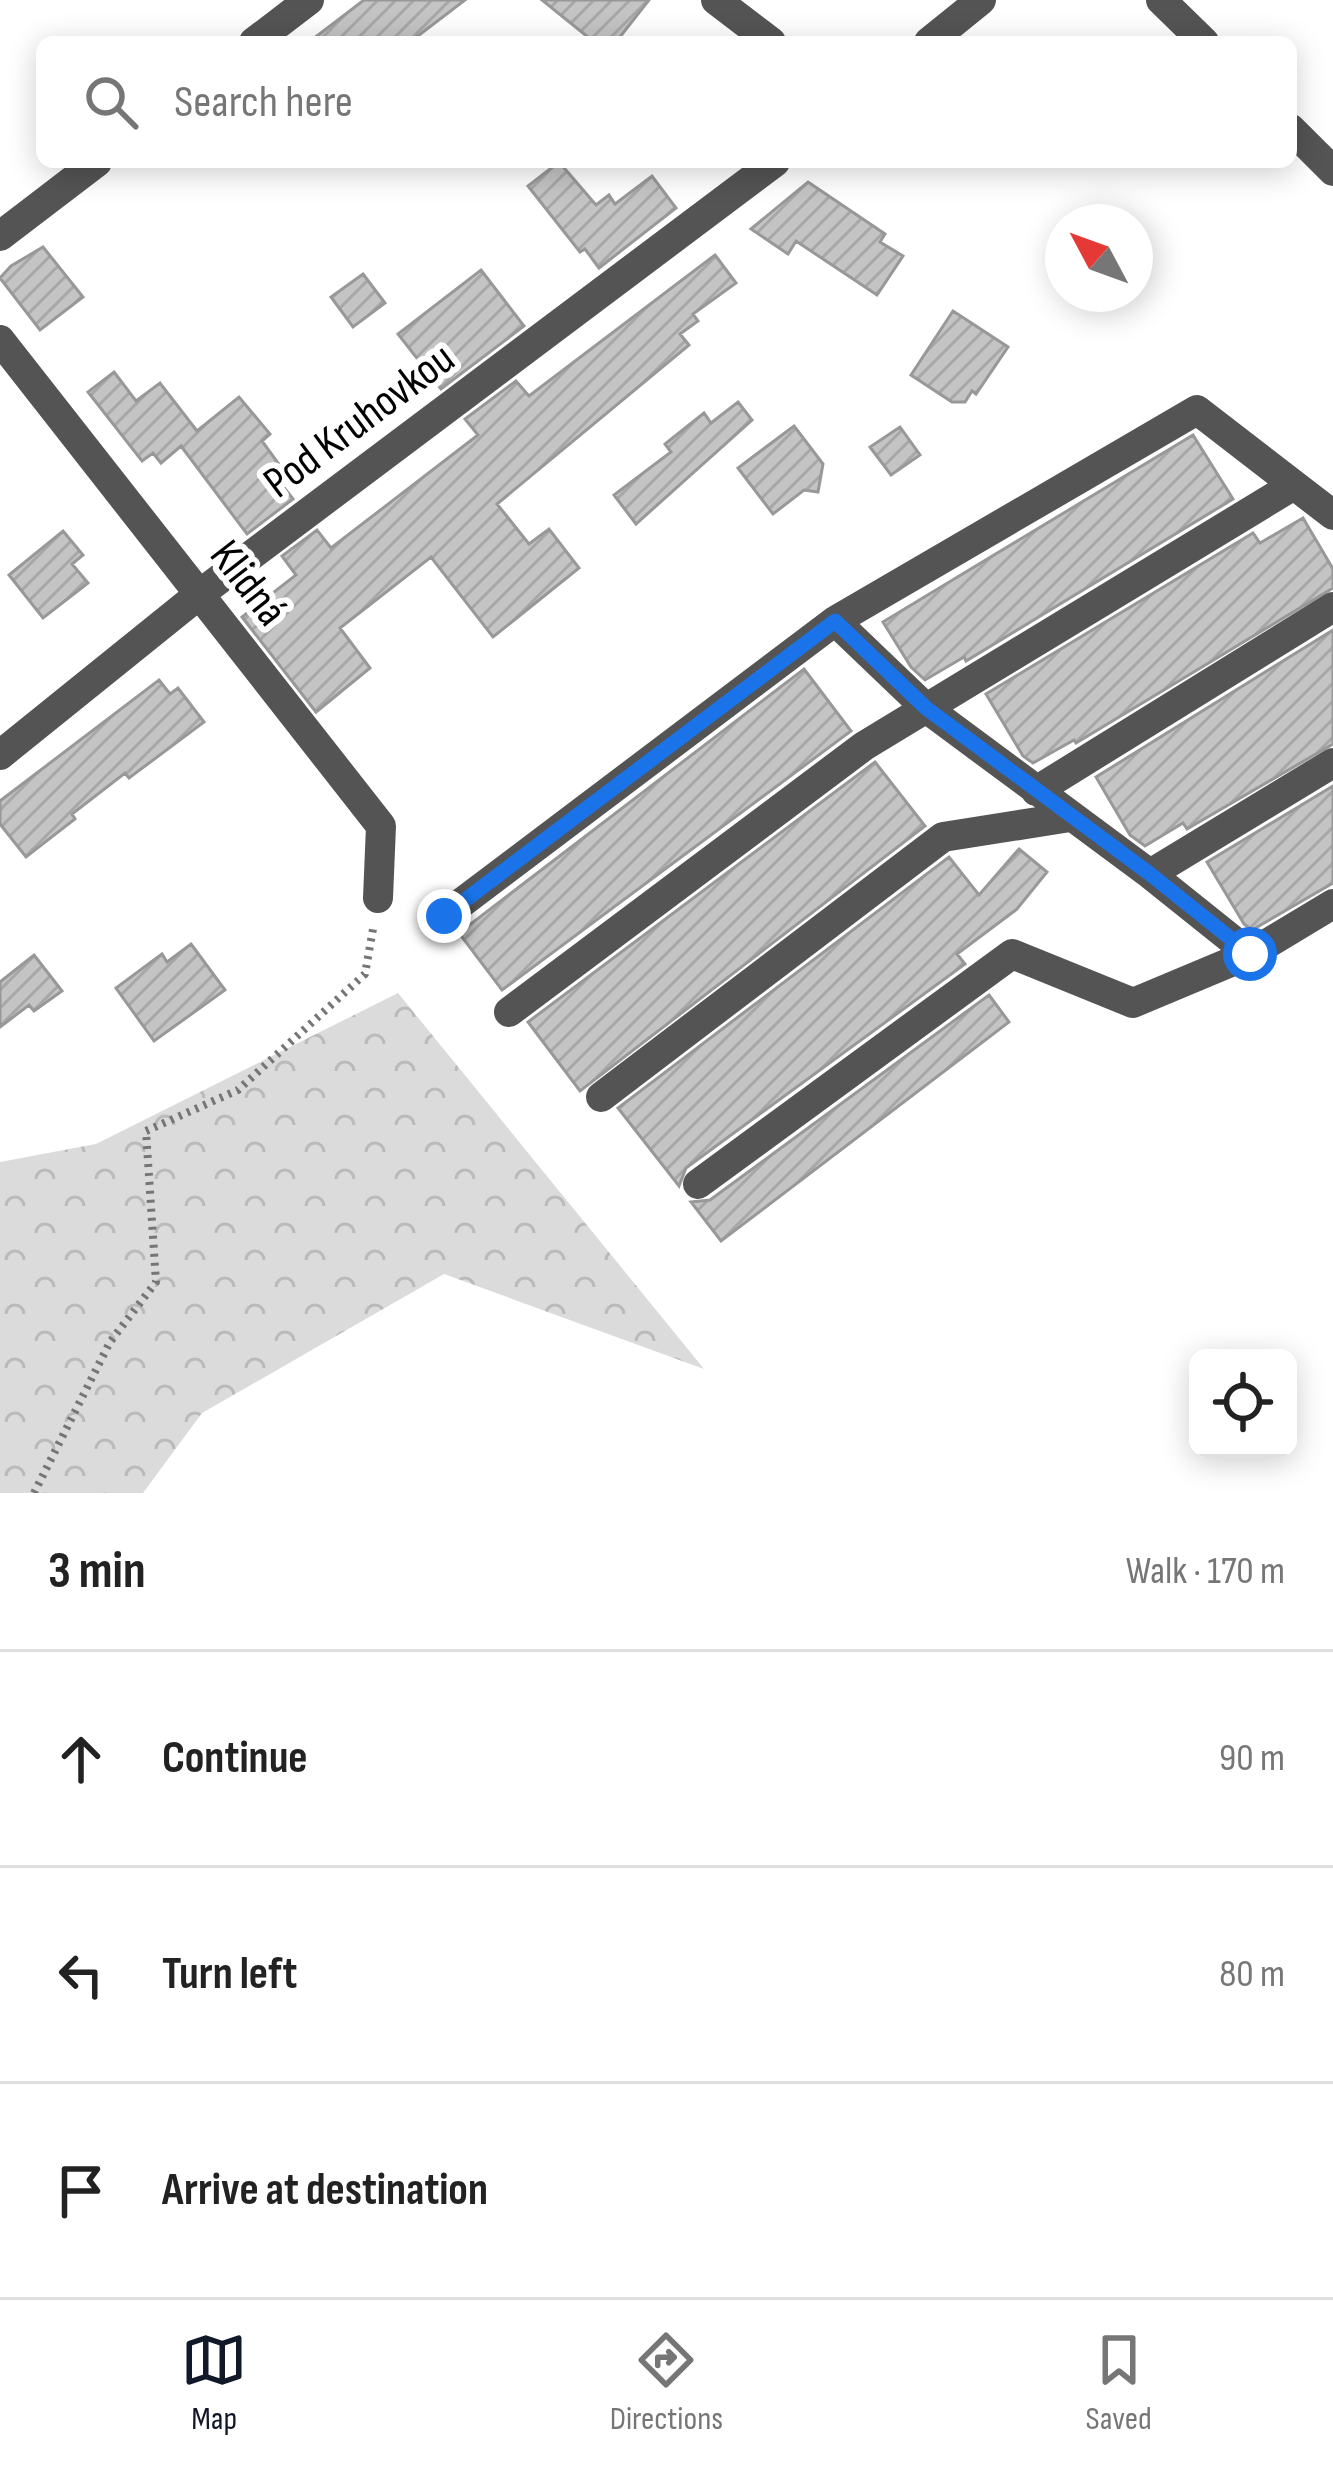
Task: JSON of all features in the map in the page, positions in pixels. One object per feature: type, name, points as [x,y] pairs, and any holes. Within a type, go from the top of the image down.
[{"type":"street","points":[[262,36],[309,0]]},
{"type":"street","points":[[716,0],[763,36]]},
{"type":"street","points":[[936,36],[981,0]]},
{"type":"street","points":[[1161,0],[1198,36]]},
{"type":"street","points":[[1297,135],[1333,171]]},
{"type":"street","points":[[0,236],[89,168]]},
{"type":"street","name":"Pod Kruhovkou","points":[[0,755],[201,592],[768,168]]},
{"type":"street","name":"Klidná","points":[[0,340],[381,826],[378,898]]},
{"type":"street","points":[[444,916],[835,621],[1197,410],[1333,515]]},
{"type":"street","points":[[509,1012],[864,746],[1294,485]]},
{"type":"street","points":[[1036,791],[1333,607]]},
{"type":"street","points":[[835,621],[926,708],[1250,954]]},
{"type":"street","points":[[1150,874],[1333,763]]},
{"type":"street","points":[[602,1097],[943,836],[1070,817]]},
{"type":"street","points":[[698,1184],[1012,954],[1133,1004],[1250,954],[1333,904]]},
{"type":"path","points":[[34,1493],[110,1342],[156,1282],[146,1131],[238,1090],[365,974],[378,898]]},
{"type":"green space","points":[[398,993],[704,1369],[444,1274],[202,1413],[143,1493],[0,1493],[0,1162],[96,1144]]},
{"type":"building","points":[[364,0],[465,0],[418,36],[317,36]]},
{"type":"building","points":[[542,0],[649,0],[621,36],[587,36]]},
{"type":"building","points":[[551,168],[564,168],[596,205],[609,195],[615,204],[652,176],[676,208],[599,268],[585,249],[580,252],[528,186]]},
{"type":"building","points":[[808,182],[885,234],[880,242],[903,256],[877,295],[796,241],[788,254],[751,229]]},
{"type":"building","points":[[43,247],[83,297],[40,330],[0,278]]},
{"type":"building","points":[[715,255],[736,283],[693,314],[698,321],[680,334],[689,345],[497,504],[529,544],[549,529],[579,568],[493,637],[431,557],[340,628],[370,668],[316,712],[242,617],[296,575],[282,556],[317,530],[331,548],[478,435],[465,419],[516,381],[529,396]]},
{"type":"building","points":[[481,270],[524,326],[441,389],[398,334]]},
{"type":"building","points":[[363,274],[385,303],[353,327],[331,297]]},
{"type":"building","points":[[953,311],[1008,347],[976,394],[972,391],[965,402],[952,402],[911,375]]},
{"type":"building","points":[[114,372],[136,401],[160,383],[197,431],[239,397],[270,434],[262,441],[283,470],[275,476],[293,499],[247,534],[181,446],[161,463],[153,453],[142,461],[88,392]]},
{"type":"building","points":[[738,402],[752,420],[636,524],[614,495],[671,452],[665,444],[704,413],[711,423]]},
{"type":"building","points":[[794,426],[823,464],[818,492],[804,490],[773,514],[738,468]]},
{"type":"building","points":[[900,427],[920,455],[891,475],[870,447]]},
{"type":"building","points":[[1193,435],[1233,499],[966,661],[964,657],[925,680],[911,667],[883,622]]},
{"type":"building","points":[[1303,518],[1333,569],[1333,588],[1076,743],[1033,763],[1023,756],[986,694],[1253,533],[1260,543]]},
{"type":"building","points":[[63,531],[83,555],[72,564],[88,583],[43,618],[9,575]]},
{"type":"building","points":[[1333,630],[1333,744],[1187,829],[1183,823],[1145,846],[1130,835],[1096,777]]},
{"type":"building","points":[[804,669],[851,731],[502,990],[459,933]]},
{"type":"building","points":[[159,680],[170,694],[178,688],[204,722],[129,778],[125,773],[26,857],[0,824],[0,801]]},
{"type":"building","points":[[875,762],[925,826],[580,1091],[528,1022]]},
{"type":"building","points":[[1333,786],[1333,883],[1252,930],[1207,862]]},
{"type":"building","points":[[1019,849],[1047,872],[1017,909],[957,954],[965,964],[686,1168],[679,1186],[618,1108],[949,857],[979,895]]},
{"type":"building","points":[[191,944],[225,990],[154,1041],[116,988],[162,954],[167,962]]},
{"type":"building","points":[[34,955],[62,991],[34,1011],[29,1005],[0,1027],[0,982]]},
{"type":"building","points":[[989,995],[1009,1022],[721,1241],[691,1202],[710,1200]]},
{"type":"route","points":[[444,916],[835,621],[926,708],[1250,954]]}]
